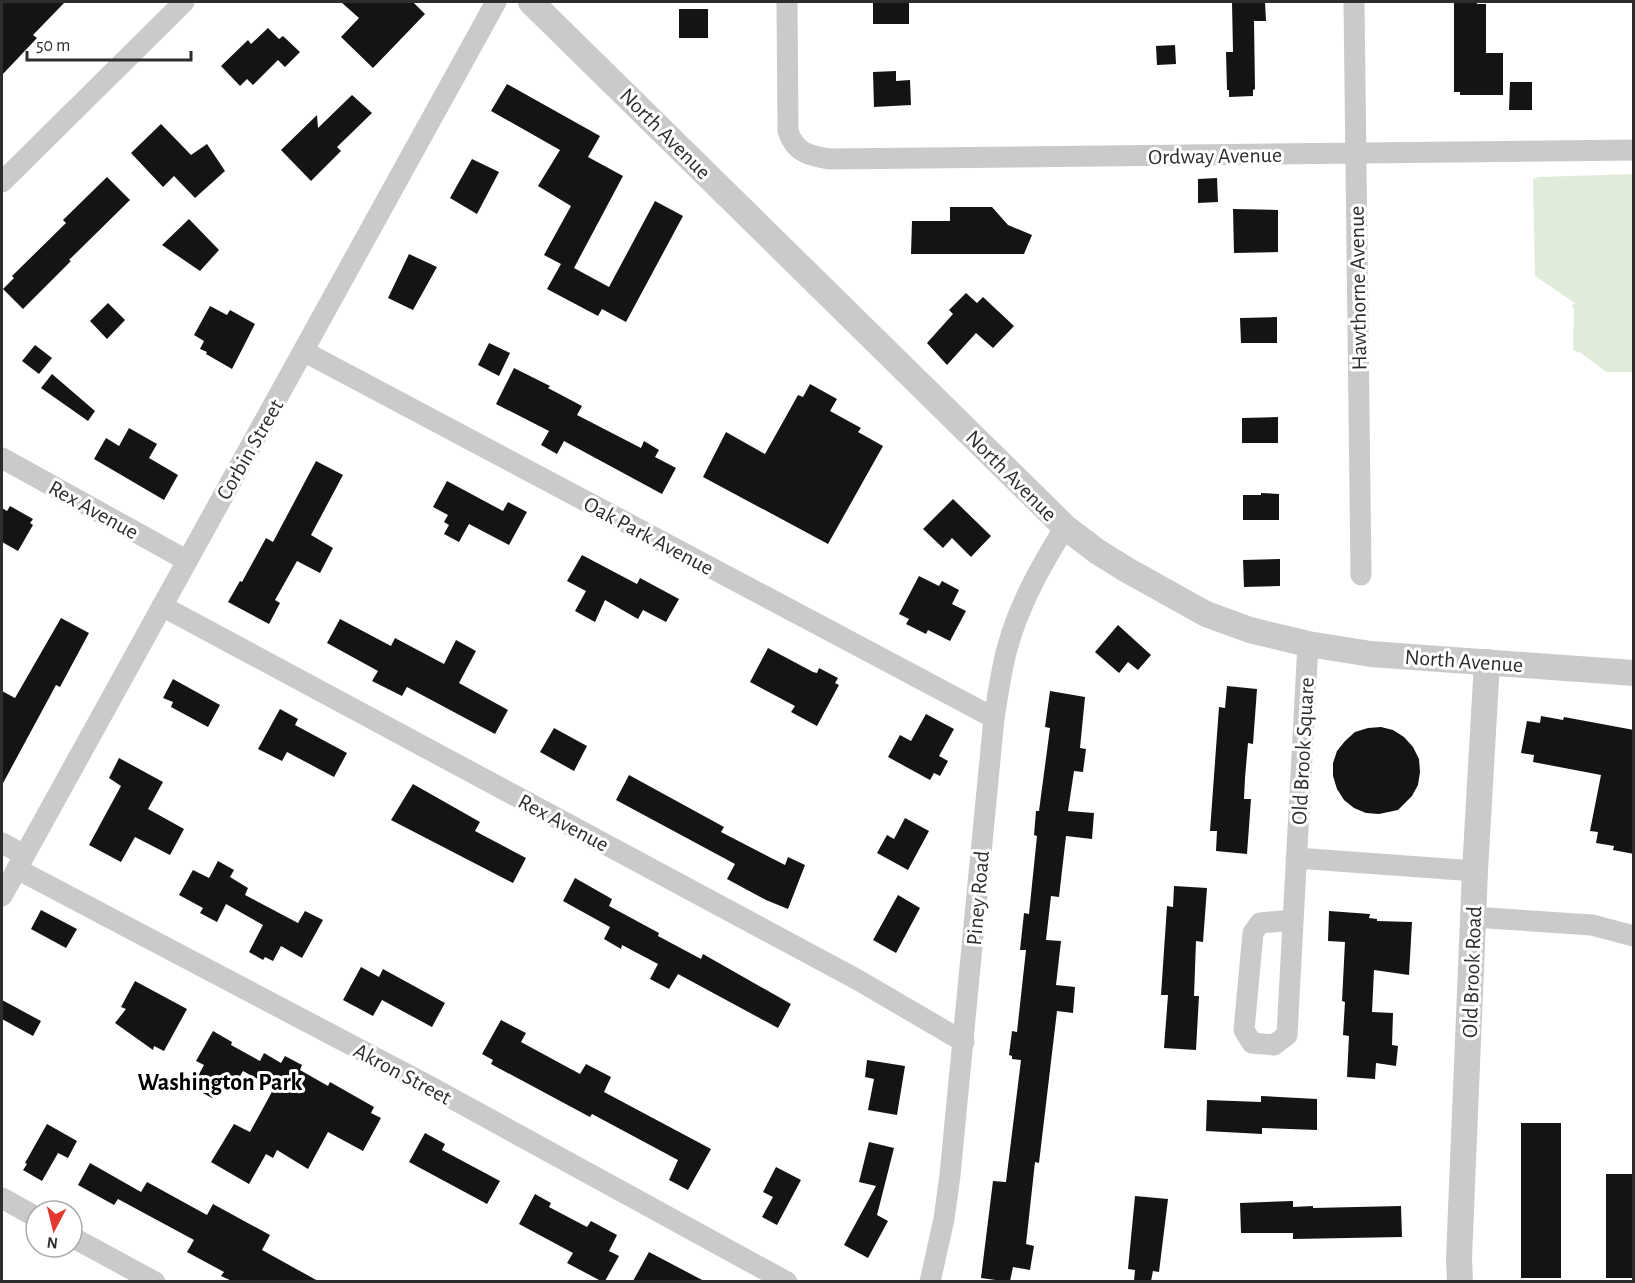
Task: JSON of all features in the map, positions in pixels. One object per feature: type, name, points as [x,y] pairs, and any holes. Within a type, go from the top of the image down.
[{"type":"street","points":[[2,182],[184,2]]},
{"type":"street","name":"Corbin Street","points":[[2,896],[186,560],[305,352],[496,2]]},
{"type":"street","name":"North Avenue","points":[[531,2],[1065,527],[1118,564],[1206,614],[1250,630],[1308,644],[1371,654],[1634,673]]},
{"type":"street","name":"Ordway Avenue","points":[[786,2],[788,131],[791,141],[798,149],[812,157],[830,159],[1634,150]]},
{"type":"street","name":"Hawthorne Avenue","points":[[1354,2],[1361,575]]},
{"type":"street","name":"Oak Park Avenue","points":[[305,352],[994,718]]},
{"type":"street","name":"Rex Avenue","points":[[2,458],[186,560]]},
{"type":"street","name":"Piney Road","points":[[930,1281],[949,1186],[994,718],[1006,650],[1034,577],[1065,527]]},
{"type":"street","name":"Rex Avenue","points":[[162,606],[858,980],[964,1042]]},
{"type":"street","name":"Old Brook Square","points":[[1293,920],[1260,923],[1253,933],[1244,1030],[1252,1043],[1274,1046],[1287,1035],[1308,644]]},
{"type":"street","name":"Old Brook Road","points":[[1460,1281],[1459,1258],[1475,871],[1487,662]]},
{"type":"street","name":"Akron Street","points":[[2,843],[20,862],[787,1281]]},
{"type":"street","name":"Old Brook Square","points":[[1296,858],[1475,871]]},
{"type":"street","points":[[1473,917],[1593,925],[1634,936]]},
{"type":"street","points":[[2,1198],[24,1210]]},
{"type":"street","points":[[84,1243],[155,1281]]},
{"type":"green space","points":[[1633,174],[1633,372],[1606,372],[1581,353],[1573,350],[1574,309],[1572,306],[1575,303],[1535,276],[1533,179]]},
{"type":"building","points":[[2,2],[65,2],[33,35],[37,38],[2,75]]},
{"type":"building","points":[[341,2],[413,2],[425,14],[373,68],[341,37],[359,18]]},
{"type":"building","points":[[873,2],[909,2],[909,24],[873,24]]},
{"type":"building","points":[[1232,2],[1265,2],[1266,21],[1254,21],[1255,89],[1253,96],[1229,97],[1229,90],[1227,90],[1226,52],[1233,52]]},
{"type":"building","points":[[1454,2],[1486,4],[1486,53],[1503,53],[1503,95],[1460,95],[1460,92],[1454,92]]},
{"type":"building","points":[[679,9],[708,9],[708,38],[679,38]]},
{"type":"building","points":[[268,28],[279,39],[283,36],[300,52],[285,67],[278,60],[253,85],[247,79],[240,86],[221,66],[248,40],[251,44]]},
{"type":"building","points":[[1175,45],[1176,64],[1157,65],[1156,46]]},
{"type":"building","points":[[896,71],[896,81],[910,80],[911,105],[874,107],[873,72]]},
{"type":"building","points":[[1510,82],[1532,82],[1532,110],[1509,110]]},
{"type":"building","points":[[507,84],[600,136],[588,157],[623,176],[574,268],[609,287],[655,201],[683,216],[626,322],[602,309],[598,316],[547,289],[561,264],[544,255],[571,206],[538,186],[560,150],[491,111]]},
{"type":"building","points":[[352,95],[372,113],[337,147],[341,151],[311,181],[281,150],[317,115],[318,128]]},
{"type":"building","points":[[161,124],[191,155],[207,144],[225,171],[195,198],[174,176],[163,187],[131,153]]},
{"type":"building","points":[[472,159],[499,172],[477,214],[450,198]]},
{"type":"building","points":[[107,177],[130,200],[23,309],[3,289],[14,278],[12,276],[66,223],[63,220]]},
{"type":"building","points":[[1217,178],[1218,202],[1198,203],[1198,179]]},
{"type":"building","points":[[950,207],[992,207],[1008,225],[1032,235],[1024,254],[911,254],[912,221],[950,221]]},
{"type":"building","points":[[1233,209],[1278,210],[1278,252],[1234,253]]},
{"type":"building","points":[[189,219],[219,250],[200,271],[162,245]]},
{"type":"building","points":[[409,254],[437,267],[413,310],[388,298]]},
{"type":"building","points":[[966,293],[977,303],[983,297],[1014,326],[993,348],[976,333],[947,365],[927,343],[953,314],[949,310]]},
{"type":"building","points":[[108,303],[125,320],[107,339],[90,321]]},
{"type":"building","points":[[210,306],[227,315],[230,310],[255,324],[232,369],[200,349],[204,341],[194,335]]},
{"type":"building","points":[[1277,317],[1277,343],[1241,343],[1240,318]]},
{"type":"building","points":[[489,343],[510,353],[499,376],[478,365]]},
{"type":"building","points":[[35,345],[52,358],[39,374],[22,361]]},
{"type":"building","points":[[514,368],[550,386],[548,388],[582,406],[577,415],[641,448],[644,441],[659,450],[655,457],[676,468],[662,494],[564,441],[557,454],[541,445],[549,431],[496,404]]},
{"type":"building","points":[[52,374],[95,411],[88,421],[41,388]]},
{"type":"building","points":[[810,384],[837,399],[830,411],[861,428],[858,432],[883,446],[828,544],[703,477],[726,432],[765,454],[798,395],[803,397]]},
{"type":"building","points":[[1278,417],[1278,443],[1242,443],[1242,418]]},
{"type":"building","points":[[129,428],[157,444],[149,458],[178,475],[164,500],[94,459],[106,438],[119,446]]},
{"type":"building","points":[[316,461],[343,475],[311,535],[333,548],[320,573],[297,561],[275,600],[280,603],[269,624],[228,602],[240,581],[242,582],[266,538],[273,542]]},
{"type":"building","points":[[447,481],[503,511],[508,502],[527,512],[509,545],[469,524],[459,542],[444,534],[449,525],[444,522],[448,515],[433,507]]},
{"type":"building","points":[[1261,493],[1279,494],[1279,520],[1243,520],[1243,495],[1261,495]]},
{"type":"building","points":[[953,499],[991,536],[971,557],[952,538],[943,548],[923,529]]},
{"type":"building","points":[[10,506],[33,519],[30,523],[33,525],[18,551],[2,542],[2,508],[7,511]]},
{"type":"building","points":[[582,555],[637,584],[640,578],[679,599],[666,622],[643,610],[638,619],[605,600],[595,622],[575,611],[586,591],[567,581]]},
{"type":"building","points":[[1280,559],[1280,586],[1244,587],[1243,560]]},
{"type":"building","points":[[919,576],[939,586],[942,581],[959,590],[952,604],[966,611],[950,641],[928,630],[926,634],[906,624],[909,619],[899,614]]},
{"type":"building","points":[[61,618],[89,633],[60,687],[56,685],[2,785],[2,691],[15,698]]},
{"type":"building","points":[[340,619],[391,646],[395,638],[444,664],[456,640],[476,651],[459,683],[508,710],[495,734],[407,687],[402,696],[372,681],[378,671],[327,643]]},
{"type":"building","points":[[1118,625],[1151,655],[1138,670],[1128,662],[1119,673],[1095,652]]},
{"type":"building","points":[[768,648],[813,672],[817,673],[819,668],[838,678],[835,683],[839,685],[817,726],[791,712],[795,706],[750,682]]},
{"type":"building","points":[[173,679],[220,705],[208,727],[171,707],[173,702],[163,698]]},
{"type":"building","points":[[1227,686],[1257,689],[1253,744],[1248,743],[1245,778],[1244,799],[1251,799],[1247,854],[1216,851],[1217,831],[1210,831],[1219,707],[1225,708]]},
{"type":"building","points":[[1050,691],[1085,697],[1080,748],[1086,749],[1083,772],[1074,771],[1068,811],[1094,813],[1092,839],[1066,836],[1059,897],[1051,896],[1046,940],[1061,941],[1056,985],[1075,987],[1073,1013],[1057,1011],[1039,1163],[1035,1162],[1026,1244],[1034,1246],[1030,1270],[1013,1267],[1010,1281],[1003,1281],[981,1278],[993,1181],[1006,1182],[1021,1060],[1012,1059],[1009,1055],[1012,1031],[1017,1032],[1026,950],[1020,950],[1024,913],[1029,914],[1037,836],[1034,835],[1036,811],[1039,811],[1050,728],[1045,727]]},
{"type":"building","points":[[280,709],[298,719],[295,725],[347,753],[334,777],[287,752],[282,761],[258,749]]},
{"type":"building","points":[[926,714],[954,729],[939,756],[948,761],[940,776],[934,773],[930,780],[888,757],[900,735],[911,741]]},
{"type":"building","points":[[1541,716],[1563,720],[1564,717],[1634,730],[1634,854],[1613,850],[1614,846],[1596,843],[1598,832],[1590,831],[1601,775],[1533,762],[1534,755],[1521,753],[1527,721],[1540,723]]},
{"type":"building","points":[[1381,727],[1393,730],[1413,747],[1419,759],[1418,785],[1412,796],[1398,810],[1379,814],[1366,813],[1354,808],[1344,800],[1333,776],[1333,763],[1337,751],[1355,732]]},
{"type":"building","points":[[554,728],[587,746],[574,771],[540,752]]},
{"type":"building","points":[[119,758],[163,782],[148,809],[184,829],[170,855],[135,837],[121,862],[89,845],[121,786],[109,778]]},
{"type":"building","points":[[629,775],[724,827],[721,832],[785,865],[788,857],[805,865],[788,909],[727,879],[735,864],[616,800]]},
{"type":"building","points":[[413,784],[480,822],[475,831],[526,858],[513,883],[391,820]]},
{"type":"building","points":[[905,818],[929,831],[908,870],[877,853],[887,835],[894,839]]},
{"type":"building","points":[[218,861],[234,870],[230,877],[248,888],[245,895],[298,923],[305,911],[323,920],[302,958],[281,946],[273,961],[265,957],[263,960],[249,952],[263,925],[226,904],[217,922],[200,913],[203,908],[179,895],[193,870],[209,878]]},
{"type":"building","points":[[575,878],[612,899],[609,906],[659,933],[658,936],[701,959],[703,954],[791,1004],[778,1028],[678,974],[669,989],[650,979],[658,964],[622,945],[621,949],[604,939],[610,927],[563,901]]},
{"type":"building","points":[[1174,886],[1207,888],[1203,942],[1196,941],[1194,996],[1199,996],[1196,1050],[1164,1048],[1168,995],[1161,995],[1167,906],[1173,907]]},
{"type":"building","points":[[898,895],[920,908],[896,953],[873,940]]},
{"type":"building","points":[[41,910],[77,929],[66,948],[31,929]]},
{"type":"building","points":[[1329,911],[1370,914],[1369,918],[1377,919],[1377,921],[1412,922],[1409,975],[1374,970],[1372,1012],[1393,1013],[1392,1045],[1398,1046],[1396,1066],[1376,1063],[1375,1079],[1347,1077],[1349,1036],[1343,1035],[1345,1002],[1342,1001],[1345,942],[1328,941]]},
{"type":"building","points":[[361,967],[379,977],[383,969],[445,1003],[432,1027],[382,1000],[373,1016],[343,1000]]},
{"type":"building","points":[[135,981],[187,1009],[164,1051],[154,1046],[153,1050],[115,1023],[126,1009],[121,1007]]},
{"type":"building","points":[[2,1000],[41,1021],[33,1036],[2,1019]]},
{"type":"building","points":[[501,1020],[526,1033],[521,1042],[580,1074],[586,1064],[611,1077],[604,1092],[711,1149],[688,1190],[669,1180],[678,1160],[592,1114],[590,1117],[491,1064],[493,1060],[482,1054]]},
{"type":"building","points":[[213,1031],[232,1042],[231,1045],[260,1061],[264,1053],[281,1063],[285,1056],[302,1065],[300,1070],[328,1086],[330,1082],[374,1107],[371,1113],[381,1118],[363,1151],[328,1132],[308,1169],[277,1150],[273,1158],[266,1154],[249,1184],[211,1162],[234,1124],[250,1132],[274,1088],[243,1071],[236,1083],[223,1076],[212,1098],[192,1087],[204,1065],[196,1061]]},
{"type":"building","points":[[867,1060],[905,1066],[897,1115],[868,1110],[874,1079],[865,1077]]},
{"type":"building","points":[[1261,1096],[1317,1099],[1317,1130],[1262,1128],[1262,1134],[1206,1131],[1207,1100],[1261,1102]]},
{"type":"building","points":[[1521,1123],[1561,1123],[1561,1278],[1521,1278]]},
{"type":"building","points":[[47,1124],[77,1141],[68,1158],[58,1153],[42,1181],[23,1170]]},
{"type":"building","points":[[425,1133],[445,1144],[442,1150],[500,1181],[487,1204],[409,1162]]},
{"type":"building","points":[[869,1142],[894,1148],[877,1215],[888,1221],[868,1258],[844,1245],[876,1186],[859,1182]]},
{"type":"building","points":[[90,1163],[141,1192],[147,1182],[207,1215],[213,1204],[270,1235],[262,1250],[318,1281],[232,1281],[221,1276],[224,1272],[187,1252],[194,1240],[118,1199],[114,1205],[78,1185]]},
{"type":"building","points":[[776,1167],[801,1180],[777,1225],[762,1217],[773,1197],[763,1192]]},
{"type":"building","points":[[1606,1174],[1634,1174],[1634,1278],[1606,1278]]},
{"type":"building","points":[[535,1194],[551,1203],[549,1207],[587,1227],[591,1221],[617,1235],[609,1251],[619,1256],[605,1281],[567,1263],[573,1253],[519,1224]]},
{"type":"building","points":[[1135,1196],[1168,1199],[1159,1272],[1153,1271],[1151,1281],[1134,1281],[1135,1270],[1128,1269]]},
{"type":"building","points":[[1293,1201],[1293,1207],[1313,1206],[1313,1208],[1401,1206],[1402,1237],[1293,1239],[1293,1233],[1241,1233],[1240,1203]]},
{"type":"building","points":[[649,1252],[704,1281],[633,1281]]},
{"type":"district","name":"Washington Park","points":[[220,1082]]}]
